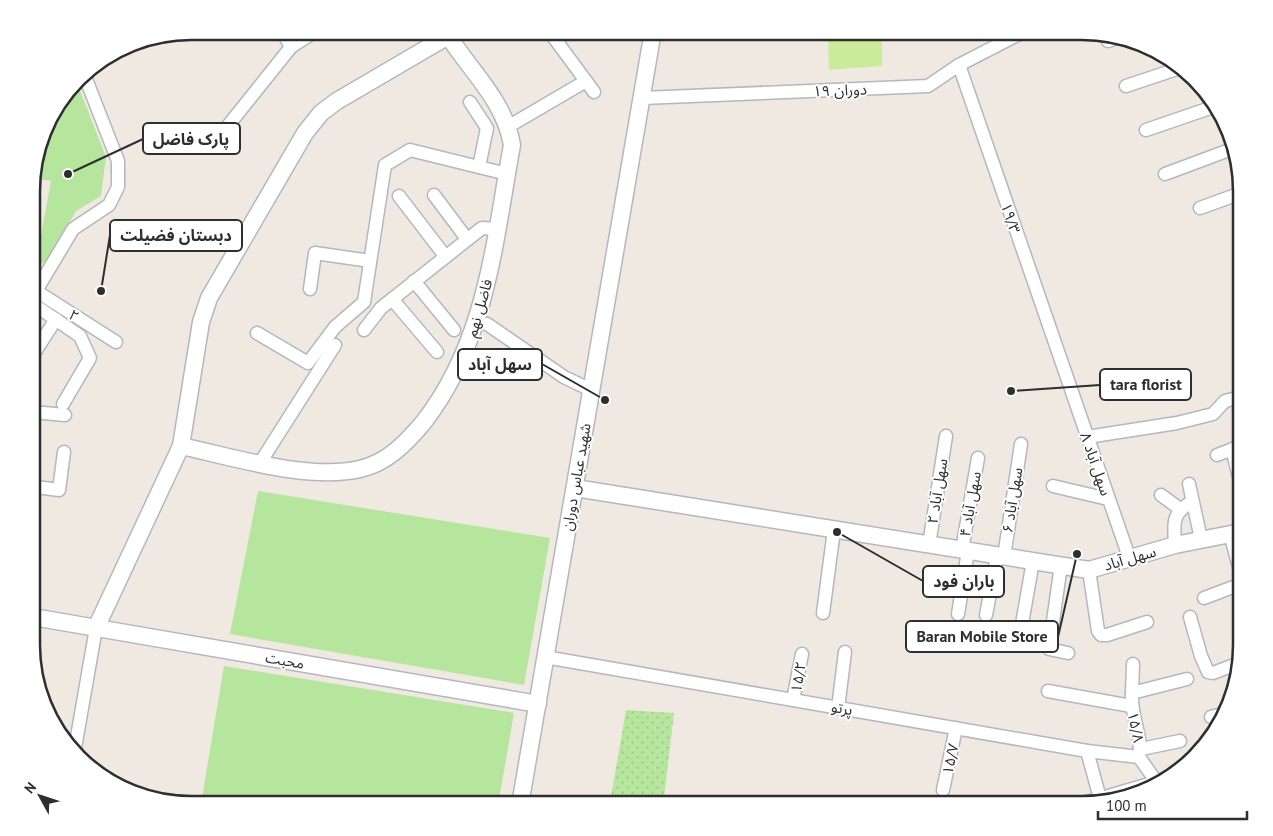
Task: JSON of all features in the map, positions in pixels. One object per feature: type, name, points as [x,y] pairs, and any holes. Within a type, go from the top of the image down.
[{"type":"street","points":[[287,40],[291,47]]},
{"type":"street","points":[[223,132],[291,47],[302,40]]},
{"type":"street","points":[[76,743],[96,628],[181,446],[201,322],[209,298],[305,134],[321,113],[337,101],[437,40]]},
{"type":"street","name":"فاضل نهم","points":[[181,446],[260,463],[334,472],[361,469],[386,458],[410,439],[437,405],[460,363],[473,332],[485,292],[512,145],[509,126],[499,106],[451,40]]},
{"type":"street","points":[[556,40],[594,92]]},
{"type":"street","name":"شهید عباس دوران","points":[[522,796],[652,40]]},
{"type":"street","name":"دوران ۱۹","points":[[642,98],[928,86],[959,65],[1008,40]]},
{"type":"street","name":"۱۹/۳","points":[[959,65],[1064,370]]},
{"type":"street","points":[[1126,86],[1173,70]]},
{"type":"street","points":[[509,126],[586,80]]},
{"type":"street","points":[[40,280],[72,229],[109,204],[118,187],[118,161],[87,83]]},
{"type":"street","points":[[470,102],[487,128],[479,167]]},
{"type":"street","points":[[1146,130],[1208,109]]},
{"type":"street","points":[[257,333],[308,363],[335,328],[364,302],[385,166],[410,150],[507,174]]},
{"type":"street","points":[[1165,174],[1228,151]]},
{"type":"street","points":[[434,195],[467,239]]},
{"type":"street","points":[[399,196],[445,256]]},
{"type":"street","points":[[1200,208],[1233,196]]},
{"type":"street","points":[[364,330],[381,308],[467,239],[482,228],[497,229]]},
{"type":"street","points":[[310,289],[315,253],[370,261]]},
{"type":"street","points":[[414,281],[454,330]]},
{"type":"street","name":"۲","points":[[40,294],[116,342]]},
{"type":"street","points":[[392,299],[437,352]]},
{"type":"street","points":[[40,309],[80,336],[90,358],[64,409],[40,411]]},
{"type":"street","points":[[40,343],[56,319]]},
{"type":"street","points":[[487,324],[564,378],[592,390]]},
{"type":"street","points":[[260,463],[335,345]]},
{"type":"street","name":"سهل آباد ۸","points":[[1064,370],[1129,557]]},
{"type":"street","points":[[1087,437],[1177,424],[1213,414],[1226,401],[1233,400]]},
{"type":"street","name":"سهل آباد ۲","points":[[928,545],[946,436]]},
{"type":"street","name":"سهل آباد ۶","points":[[986,615],[1001,556],[1021,444]]},
{"type":"street","points":[[1216,455],[1233,449]]},
{"type":"street","points":[[40,488],[59,490],[64,452]]},
{"type":"street","name":"سهل آباد ۴","points":[[958,614],[978,458]]},
{"type":"street","points":[[1188,484],[1201,540]]},
{"type":"street","points":[[1053,486],[1108,498]]},
{"type":"street","name":"سهل آباد","points":[[575,488],[1089,570],[1175,545],[1233,534]]},
{"type":"street","points":[[1161,495],[1180,509]]},
{"type":"street","points":[[1175,545],[1174,519],[1180,509],[1191,502]]},
{"type":"street","points":[[823,613],[834,530]]},
{"type":"street","points":[[1019,641],[1033,561]]},
{"type":"street","points":[[1062,565],[1048,649],[1068,653]]},
{"type":"street","points":[[1089,570],[1098,631],[1101,635],[1107,635],[1147,622]]},
{"type":"street","points":[[1204,598],[1233,587]]},
{"type":"street","points":[[1190,616],[1200,656],[1208,672],[1213,673],[1231,666]]},
{"type":"street","name":"محبت","points":[[40,618],[538,704]]},
{"type":"street","points":[[838,708],[845,652]]},
{"type":"street","name":"۱۵/۲","points":[[793,700],[802,654]]},
{"type":"street","name":"پرتو","points":[[546,657],[1087,752],[1140,753],[1180,742]]},
{"type":"street","points":[[1132,693],[1133,664]]},
{"type":"street","name":"۱۵/۸","points":[[1140,753],[1131,706],[1132,693],[1187,679]]},
{"type":"street","points":[[1048,691],[1131,706]]},
{"type":"street","name":"۱۵/۷","points":[[944,790],[956,728]]},
{"type":"street","points":[[1087,752],[1099,795]]},
{"type":"street","points":[[1140,753],[1157,776]]},
{"type":"green space","points":[[828,40],[882,40],[882,66],[829,70]]},
{"type":"green space","points":[[80,90],[106,157],[101,196],[76,211],[48,260],[40,265],[40,241],[51,181],[41,179],[45,152],[65,107]]},
{"type":"green space","points":[[258,491],[550,538],[524,685],[230,634]]},
{"type":"green space","points":[[224,666],[514,713],[500,796],[202,796]]},
{"type":"green space","points":[[626,710],[674,713],[664,796],[611,796]]},
{"type":"place","name":"پارک فاضل","points":[[68,174]]},
{"type":"place","name":"دبستان فضیلت","points":[[101,291]]},
{"type":"place","name":"tara florist","points":[[1011,391]]},
{"type":"place","name":"سهل آباد","points":[[605,400]]},
{"type":"place","name":"باران فود","points":[[837,532]]},
{"type":"place","name":"Baran Mobile Store","points":[[1077,554]]}]
